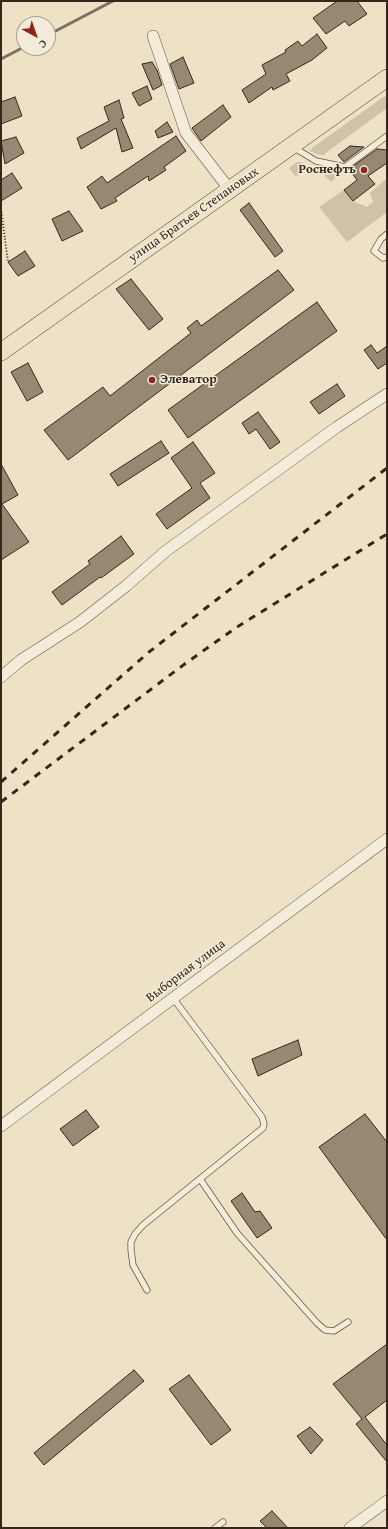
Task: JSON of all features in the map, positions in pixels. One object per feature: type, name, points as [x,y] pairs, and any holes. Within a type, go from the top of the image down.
[{"type":"main road","name":"улица Братьев Степановых","points":[[1,352],[387,78]]},
{"type":"street","points":[[153,36],[186,133],[230,190]]},
{"type":"street","points":[[1,677],[21,660],[80,622],[126,586],[166,551],[337,427],[387,394]]},
{"type":"street","name":"Выборная улица","points":[[1,1126],[387,839]]},
{"type":"street","points":[[350,1528],[387,1501]]},
{"type":"lane","points":[[290,146],[316,161],[345,167],[387,136]]},
{"type":"lane","points":[[387,234],[381,239],[374,251],[383,258],[387,257]]},
{"type":"lane","points":[[147,1290],[133,1265],[131,1250],[133,1238],[143,1225],[263,1128],[264,1121],[173,998]]},
{"type":"lane","points":[[200,1179],[236,1234],[325,1330],[334,1331],[348,1322]]},
{"type":"lane","points":[[215,1528],[223,1522]]},
{"type":"path","points":[[1,209],[8,262]]},
{"type":"shaded area","points":[[385,96],[387,98],[387,108],[323,155],[310,151],[313,147]]},
{"type":"shaded area","points":[[297,162],[302,162],[306,168],[296,177],[289,168]]},
{"type":"shaded area","points":[[320,166],[342,172],[331,182],[320,171]]},
{"type":"shaded area","points":[[387,178],[387,212],[347,242],[319,207],[344,190],[353,201],[367,207],[373,202],[370,193]]},
{"type":"building","points":[[337,1],[357,1],[367,14],[349,26],[345,21],[326,34],[313,18]]},
{"type":"building","points":[[317,34],[327,48],[312,60],[286,74],[290,81],[273,90],[272,87],[249,103],[242,90],[266,74],[262,65],[286,52],[285,50],[298,41],[302,46]]},
{"type":"building","points":[[183,57],[194,83],[179,89],[170,64]]},
{"type":"building","points":[[152,62],[157,70],[162,85],[153,90],[142,64]]},
{"type":"building","points":[[147,86],[152,99],[139,106],[132,93]]},
{"type":"building","points":[[15,97],[22,116],[1,124],[1,102]]},
{"type":"building","points":[[119,100],[124,118],[121,119],[133,148],[122,152],[116,128],[81,149],[77,138],[109,121],[104,107]]},
{"type":"building","points":[[223,105],[231,117],[201,141],[192,128]]},
{"type":"building","points":[[167,122],[173,132],[158,138],[155,131]]},
{"type":"building","points":[[176,136],[186,151],[164,167],[166,170],[149,181],[148,176],[115,198],[117,201],[101,209],[87,187],[102,176],[107,183]]},
{"type":"building","points":[[16,137],[24,153],[5,164],[1,141]]},
{"type":"building","points":[[350,146],[364,147],[344,162],[338,155]]},
{"type":"building","name":"Роснефть","points":[[377,149],[387,150],[387,163],[368,176],[375,184],[353,201],[344,190],[357,180],[349,169]]},
{"type":"building","points":[[12,173],[22,188],[1,201],[1,180]]},
{"type":"building","points":[[249,203],[283,251],[275,257],[240,210]]},
{"type":"building","points":[[69,211],[83,231],[62,241],[52,219]]},
{"type":"building","points":[[25,251],[35,266],[18,276],[8,262]]},
{"type":"building","points":[[278,270],[294,290],[68,460],[44,430],[103,387],[110,396],[191,333],[187,328],[197,320],[201,326]]},
{"type":"building","points":[[131,279],[163,319],[149,330],[116,289]]},
{"type":"building","points":[[317,302],[337,331],[188,438],[168,410]]},
{"type":"building","points":[[371,345],[377,353],[387,346],[387,363],[378,369],[364,350]]},
{"type":"building","points":[[28,363],[43,392],[27,401],[11,372]]},
{"type":"building","points":[[337,384],[345,396],[319,414],[310,402]]},
{"type":"building","points":[[258,412],[280,442],[270,449],[256,429],[249,434],[242,423]]},
{"type":"building","points":[[161,441],[169,453],[118,486],[110,474]]},
{"type":"building","points":[[193,442],[215,473],[200,483],[210,498],[167,529],[156,514],[192,488],[171,458]]},
{"type":"building","points":[[1,464],[18,495],[2,504],[29,542],[1,560]]},
{"type":"building","points":[[121,536],[134,554],[62,605],[52,592],[90,564],[88,561]]},
{"type":"building","points":[[298,1040],[302,1055],[258,1076],[252,1059]]},
{"type":"building","points":[[86,1110],[99,1127],[73,1146],[60,1129]]},
{"type":"building","points":[[365,1114],[387,1142],[387,1240],[319,1147]]},
{"type":"building","points":[[242,1193],[255,1212],[260,1211],[272,1228],[257,1238],[231,1201]]},
{"type":"building","points":[[387,1344],[387,1400],[365,1417],[387,1445],[387,1462],[356,1424],[362,1419],[333,1384]]},
{"type":"building","points":[[134,1370],[144,1381],[44,1465],[34,1453]]},
{"type":"building","points":[[189,1375],[231,1430],[211,1445],[169,1389]]},
{"type":"building","points":[[310,1427],[323,1440],[311,1454],[297,1436]]},
{"type":"building","points":[[272,1511],[288,1528],[267,1528],[260,1521]]},
{"type":"waterway","points":[[56,31],[113,1]]},
{"type":"waterway","points":[[1,59],[16,51]]},
{"type":"railway","points":[[1,782],[149,652],[387,468]]},
{"type":"railway","points":[[1,802],[186,663],[237,627],[387,534]]},
{"type":"place","name":"Роснефть","points":[[364,170]]},
{"type":"place","name":"Элеватор","points":[[152,380]]}]
